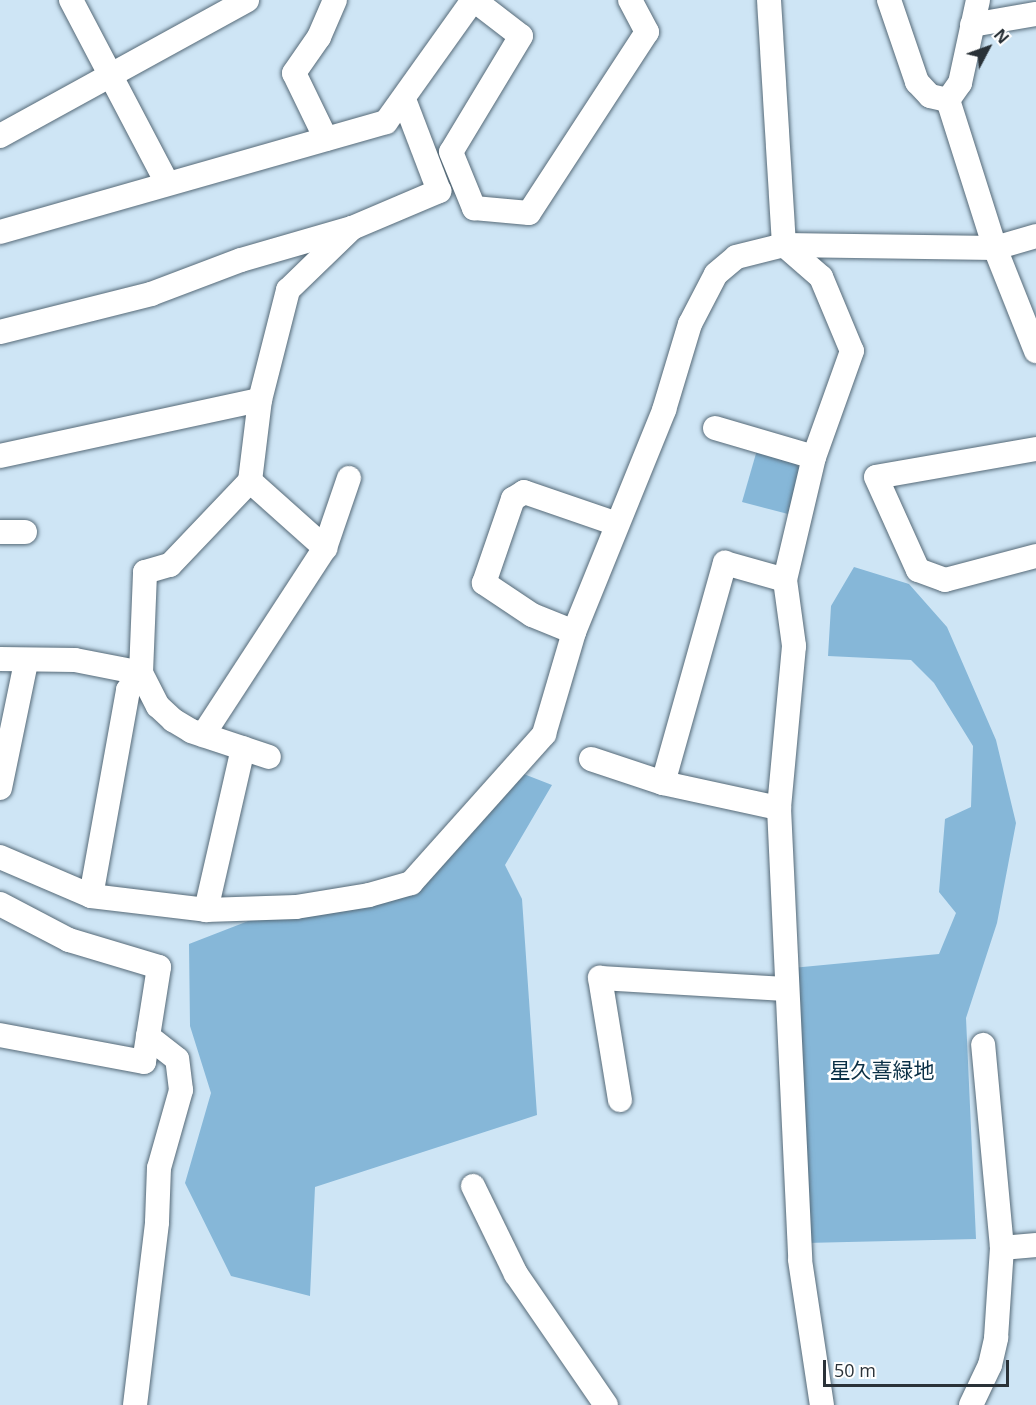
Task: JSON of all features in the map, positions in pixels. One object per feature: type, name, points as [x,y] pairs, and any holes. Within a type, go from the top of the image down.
[{"type":"street","points":[[71,0],[166,181]]},
{"type":"street","points":[[0,136],[248,0]]},
{"type":"street","points":[[326,139],[294,73],[319,37],[335,0]]},
{"type":"street","points":[[0,232],[166,181],[326,139],[352,135],[386,122],[405,102],[474,0],[521,36],[451,152],[474,208],[529,213],[647,32],[630,0]]},
{"type":"street","points":[[769,0],[784,245],[821,277],[852,351],[814,457],[785,580],[794,646],[779,808],[786,989],[800,1260],[822,1405]]},
{"type":"street","points":[[890,0],[917,82],[930,96],[948,100]]},
{"type":"street","points":[[948,100],[960,83],[978,0]]},
{"type":"street","points":[[972,25],[1036,14]]},
{"type":"street","points":[[948,100],[995,248],[1036,351]]},
{"type":"street","points":[[0,332],[151,294],[241,260],[352,228],[439,191],[405,102]]},
{"type":"street","points":[[269,757],[202,735],[173,720],[158,706],[141,673],[145,572],[170,565],[250,481],[260,400],[288,290],[352,228]]},
{"type":"street","points":[[0,857],[91,896],[206,910],[296,907],[369,896],[411,883],[544,734],[574,632],[664,410],[690,324],[716,274],[736,257],[784,245],[995,248],[1036,236]]},
{"type":"street","points":[[0,456],[260,400]]},
{"type":"street","points":[[715,428],[814,457]]},
{"type":"street","points":[[1036,449],[876,477],[918,570],[945,580],[1036,556]]},
{"type":"street","points":[[202,735],[326,548],[349,478]]},
{"type":"street","points":[[250,481],[326,548]]},
{"type":"street","points":[[574,632],[532,615],[484,583],[513,499],[524,492],[617,524]]},
{"type":"street","points":[[0,532],[25,532]]},
{"type":"street","points":[[663,783],[724,564],[785,580]]},
{"type":"street","points":[[0,659],[26,663],[75,660],[141,673]]},
{"type":"street","points":[[0,788],[26,663]]},
{"type":"street","points":[[91,896],[128,690],[141,673]]},
{"type":"street","points":[[206,910],[243,748]]},
{"type":"street","points":[[591,759],[663,783],[779,808]]},
{"type":"street","points":[[0,904],[69,940],[159,967],[144,1062],[0,1035]]},
{"type":"street","points":[[620,1100],[600,978],[786,989]]},
{"type":"street","points":[[135,1405],[159,1168],[181,1090],[177,1059],[148,1036]]},
{"type":"street","points":[[971,1405],[990,1365],[996,1338],[1002,1248],[983,1045]]},
{"type":"street","points":[[473,1186],[516,1274],[606,1405]]},
{"type":"street","points":[[1002,1248],[1036,1245]]},
{"type":"green space","points":[[757,450],[792,459],[800,469],[788,514],[742,502]]},
{"type":"green space","name":"星久喜緑地","points":[[854,567],[909,584],[947,627],[996,740],[1016,823],[997,923],[966,1018],[976,1239],[805,1243],[792,968],[939,954],[956,913],[939,892],[945,819],[971,807],[973,746],[934,683],[911,660],[828,656],[831,606]]},
{"type":"green space","points":[[516,771],[552,785],[505,865],[522,899],[537,1115],[315,1187],[310,1296],[231,1276],[185,1183],[211,1093],[190,1026],[189,944],[302,900],[419,887]]}]
